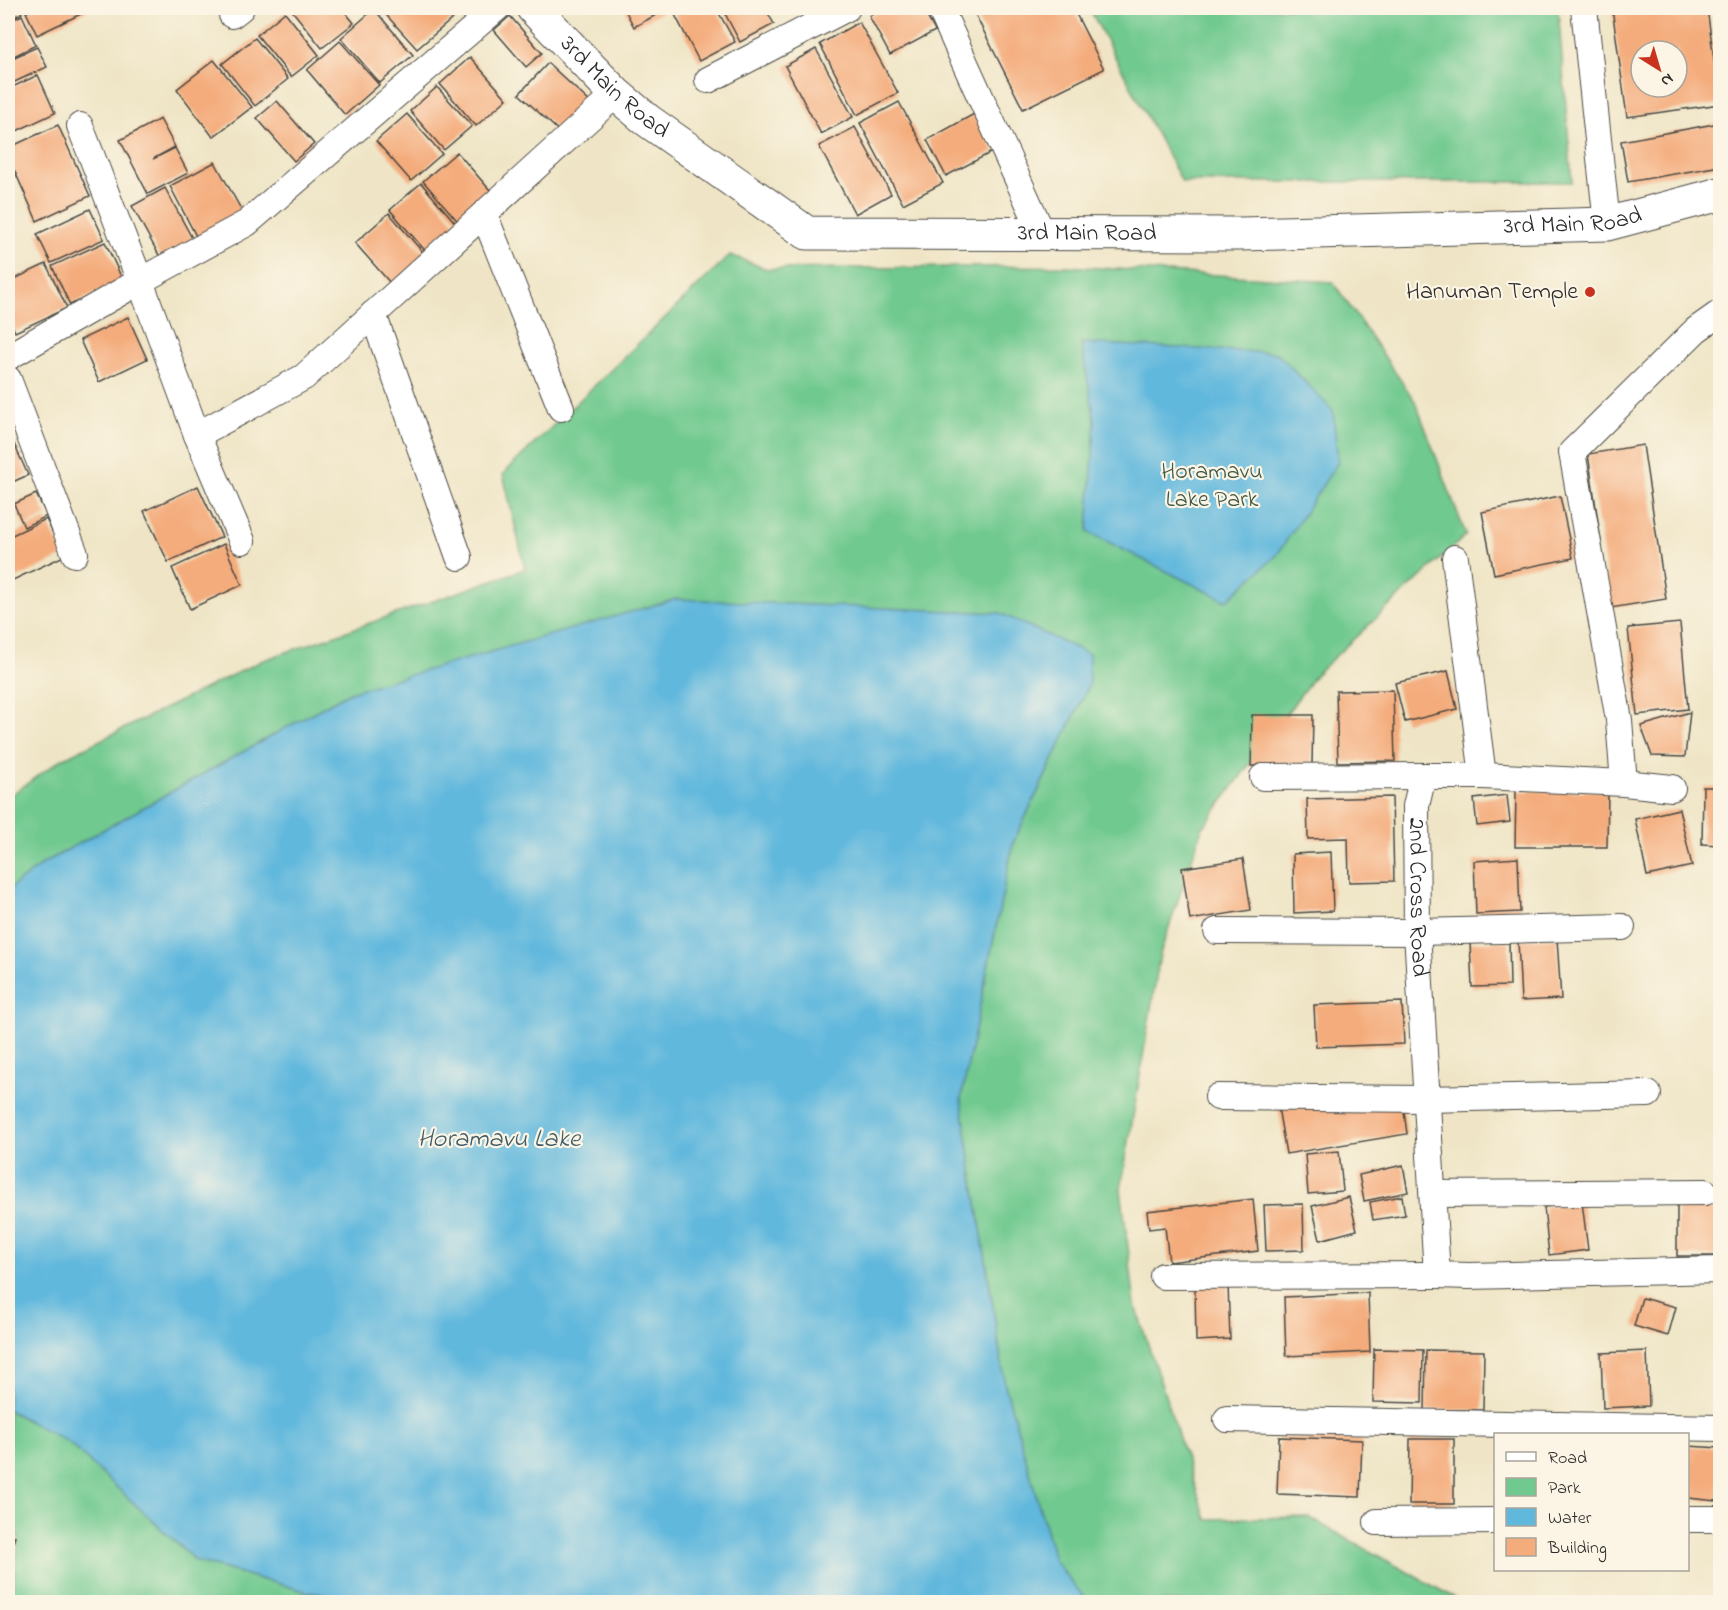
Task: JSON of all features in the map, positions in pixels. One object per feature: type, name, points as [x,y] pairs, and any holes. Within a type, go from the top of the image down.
[{"type":"street","points":[[8,357],[247,223],[496,8]]},
{"type":"street","name":"3rd Main Road","points":[[533,8],[616,94],[647,120],[807,234],[1241,234],[1606,224],[1720,195]]},
{"type":"street","points":[[708,80],[847,8]]},
{"type":"street","points":[[940,8],[1043,235]]},
{"type":"street","points":[[1584,8],[1606,224]]},
{"type":"street","points":[[197,435],[304,377],[616,94]]},
{"type":"street","points":[[80,126],[197,435],[242,541]]},
{"type":"street","points":[[484,214],[561,408]]},
{"type":"street","points":[[1624,783],[1619,720],[1572,452],[1696,330],[1720,313]]},
{"type":"street","points":[[373,314],[459,557]]},
{"type":"street","points":[[8,378],[75,554]]},
{"type":"street","points":[[1455,558],[1483,776]]},
{"type":"street","name":"2nd Cross Road","points":[[1423,776],[1416,806],[1417,933],[1437,1275]]},
{"type":"street","points":[[1263,777],[1483,776],[1624,783],[1672,788]]},
{"type":"street","points":[[1217,931],[1417,933],[1622,927]]},
{"type":"street","points":[[1218,1097],[1427,1099],[1648,1094]]},
{"type":"street","points":[[1433,1194],[1705,1192]]},
{"type":"street","points":[[1164,1276],[1469,1276],[1720,1270]]},
{"type":"street","points":[[1227,1419],[1720,1428]]},
{"type":"street","points":[[1689,1519],[1720,1519]]},
{"type":"street","points":[[1377,1522],[1494,1521]]},
{"type":"green space","points":[[1089,8],[1558,8],[1572,182],[1182,182]]},
{"type":"green space","name":"Horamavu Lake Park","points":[[730,255],[767,269],[1065,266],[1333,282],[1415,401],[1466,535],[1315,675],[1202,829],[1160,954],[1121,1189],[1135,1305],[1206,1519],[1308,1517],[1462,1602],[1088,1602],[1055,1563],[1005,1385],[961,1099],[1013,843],[1089,685],[350,692],[44,863],[8,890],[8,797],[62,759],[261,661],[525,569],[503,474]]},
{"type":"green space","points":[[8,1410],[68,1442],[196,1561],[308,1592],[369,1602],[11,1602],[19,1536],[8,1529]]},
{"type":"water","points":[[1081,343],[1277,353],[1333,411],[1338,462],[1277,555],[1226,601],[1088,532],[1095,421]]},
{"type":"water","name":"Horamavu Lake","points":[[676,599],[1000,613],[1089,654],[1089,685],[1013,843],[961,1099],[1005,1385],[1055,1562],[1088,1602],[369,1602],[308,1592],[196,1561],[68,1442],[8,1410],[8,890],[44,863],[350,692]]},
{"type":"building","points":[[8,8],[19,8],[22,13],[8,20]]},
{"type":"building","points":[[37,8],[86,8],[87,11],[37,35],[26,12]]},
{"type":"building","points":[[290,8],[342,8],[354,23],[322,48]]},
{"type":"building","points":[[380,8],[465,8],[417,49]]},
{"type":"building","points":[[624,8],[666,8],[667,9],[634,27]]},
{"type":"building","points":[[680,8],[716,8],[735,42],[699,61],[673,11]]},
{"type":"building","points":[[722,8],[765,8],[774,24],[740,42]]},
{"type":"building","points":[[885,8],[922,8],[935,31],[890,55],[869,16]]},
{"type":"building","points":[[972,8],[1073,8],[1104,69],[1023,109]]},
{"type":"building","points":[[1612,8],[1707,8],[1720,104],[1627,117]]},
{"type":"building","points":[[374,9],[413,55],[380,83],[341,38]]},
{"type":"building","points":[[285,12],[319,55],[291,77],[257,35]]},
{"type":"building","points":[[22,15],[36,45],[8,59],[8,22]]},
{"type":"building","points":[[510,16],[542,53],[526,67],[494,30]]},
{"type":"building","points":[[859,22],[898,93],[857,115],[820,44]]},
{"type":"building","points":[[255,38],[288,79],[255,106],[222,64]]},
{"type":"building","points":[[340,41],[379,85],[345,115],[307,70]]},
{"type":"building","points":[[37,47],[47,67],[8,85],[8,60]]},
{"type":"building","points":[[816,49],[853,117],[821,134],[785,66]]},
{"type":"building","points":[[470,57],[507,99],[476,126],[440,84]]},
{"type":"building","points":[[214,60],[252,107],[213,137],[177,89]]},
{"type":"building","points":[[548,63],[593,105],[564,136],[519,94]]},
{"type":"building","points":[[38,75],[55,113],[8,135],[8,89]]},
{"type":"building","points":[[437,87],[472,126],[444,150],[410,111]]},
{"type":"building","points":[[277,101],[314,144],[294,161],[257,118]]},
{"type":"building","points":[[899,102],[943,183],[903,204],[860,123]]},
{"type":"building","points":[[407,114],[442,154],[411,181],[376,141]]},
{"type":"building","points":[[974,114],[994,151],[946,176],[927,140]]},
{"type":"building","points":[[160,119],[175,147],[153,159],[175,148],[188,173],[148,194],[120,140]]},
{"type":"building","points":[[1720,123],[1720,166],[1628,182],[1621,141]]},
{"type":"building","points":[[58,125],[90,196],[37,221],[8,156],[8,148]]},
{"type":"building","points":[[855,127],[891,194],[855,214],[819,146]]},
{"type":"building","points":[[457,152],[495,196],[461,225],[423,181]]},
{"type":"building","points":[[215,162],[243,213],[197,238],[170,186]]},
{"type":"building","points":[[421,183],[459,227],[428,254],[390,210]]},
{"type":"building","points":[[165,188],[193,240],[160,257],[132,206]]},
{"type":"building","points":[[90,209],[104,239],[51,263],[37,234]]},
{"type":"building","points":[[389,213],[426,256],[392,285],[355,243]]},
{"type":"building","points":[[105,242],[123,281],[70,305],[52,266]]},
{"type":"building","points":[[46,264],[67,308],[15,332],[8,316],[8,282]]},
{"type":"building","points":[[128,317],[147,359],[99,382],[80,340]]},
{"type":"building","points":[[11,437],[28,475],[8,484],[8,439]]},
{"type":"building","points":[[1643,445],[1666,599],[1611,608],[1588,454]]},
{"type":"building","points":[[198,486],[222,537],[168,562],[144,511]]},
{"type":"building","points":[[36,494],[47,516],[24,527],[14,504]]},
{"type":"building","points":[[1560,496],[1573,558],[1494,574],[1482,512]]},
{"type":"building","points":[[46,519],[64,556],[13,580],[8,568],[8,537]]},
{"type":"building","points":[[224,544],[242,585],[190,609],[172,568]]},
{"type":"building","points":[[1680,623],[1688,709],[1637,715],[1628,628]]},
{"type":"building","points":[[1448,671],[1457,709],[1405,722],[1395,683]]},
{"type":"building","points":[[1393,690],[1395,761],[1338,762],[1336,691]]},
{"type":"building","points":[[1690,712],[1685,757],[1652,756],[1641,726]]},
{"type":"building","points":[[1252,715],[1313,715],[1312,766],[1251,766]]},
{"type":"building","points":[[1703,787],[1720,787],[1720,845],[1702,844]]},
{"type":"building","points":[[1516,791],[1608,791],[1607,847],[1515,847]]},
{"type":"building","points":[[1507,795],[1510,822],[1477,826],[1474,799]]},
{"type":"building","points":[[1392,797],[1394,881],[1349,882],[1348,838],[1308,839],[1307,799]]},
{"type":"building","points":[[1679,809],[1692,866],[1647,876],[1635,819]]},
{"type":"building","points":[[1331,852],[1333,911],[1294,913],[1293,854]]},
{"type":"building","points":[[1518,858],[1520,912],[1476,914],[1474,861]]},
{"type":"building","points":[[1243,859],[1251,910],[1190,920],[1182,868]]},
{"type":"building","points":[[1557,938],[1561,999],[1521,1001],[1518,940]]},
{"type":"building","points":[[1509,941],[1510,986],[1472,987],[1470,942]]},
{"type":"building","points":[[1402,1002],[1404,1044],[1316,1047],[1314,1005]]},
{"type":"building","points":[[1403,1104],[1407,1134],[1286,1154],[1278,1107]]},
{"type":"building","points":[[1339,1151],[1343,1191],[1308,1194],[1305,1154]]},
{"type":"building","points":[[1403,1165],[1408,1192],[1364,1201],[1359,1175]]},
{"type":"building","points":[[1402,1196],[1405,1215],[1373,1220],[1370,1202]]},
{"type":"building","points":[[1349,1197],[1357,1230],[1320,1240],[1312,1206]]},
{"type":"building","points":[[1720,1197],[1720,1256],[1677,1256],[1677,1198]]},
{"type":"building","points":[[1253,1199],[1258,1251],[1169,1262],[1165,1227],[1149,1229],[1147,1211]]},
{"type":"building","points":[[1582,1202],[1588,1250],[1549,1255],[1544,1207]]},
{"type":"building","points":[[1303,1204],[1304,1250],[1266,1251],[1264,1205]]},
{"type":"building","points":[[1228,1285],[1230,1339],[1196,1341],[1195,1286]]},
{"type":"building","points":[[1368,1293],[1370,1352],[1286,1356],[1284,1297]]},
{"type":"building","points":[[1642,1298],[1676,1307],[1668,1336],[1634,1326]]},
{"type":"building","points":[[1374,1349],[1423,1350],[1422,1403],[1373,1402]]},
{"type":"building","points":[[1426,1350],[1484,1351],[1483,1410],[1425,1410]]},
{"type":"building","points":[[1647,1351],[1649,1406],[1603,1408],[1601,1353]]},
{"type":"building","points":[[1279,1437],[1362,1440],[1360,1497],[1277,1494]]},
{"type":"building","points":[[1410,1439],[1454,1439],[1454,1504],[1409,1504]]},
{"type":"building","points":[[1689,1446],[1720,1448],[1717,1501],[1689,1498]]},
{"type":"building","points":[[8,1534],[15,1536],[8,1560]]},
{"type":"place","name":"Hanuman Temple","points":[[1590,292]]}]
